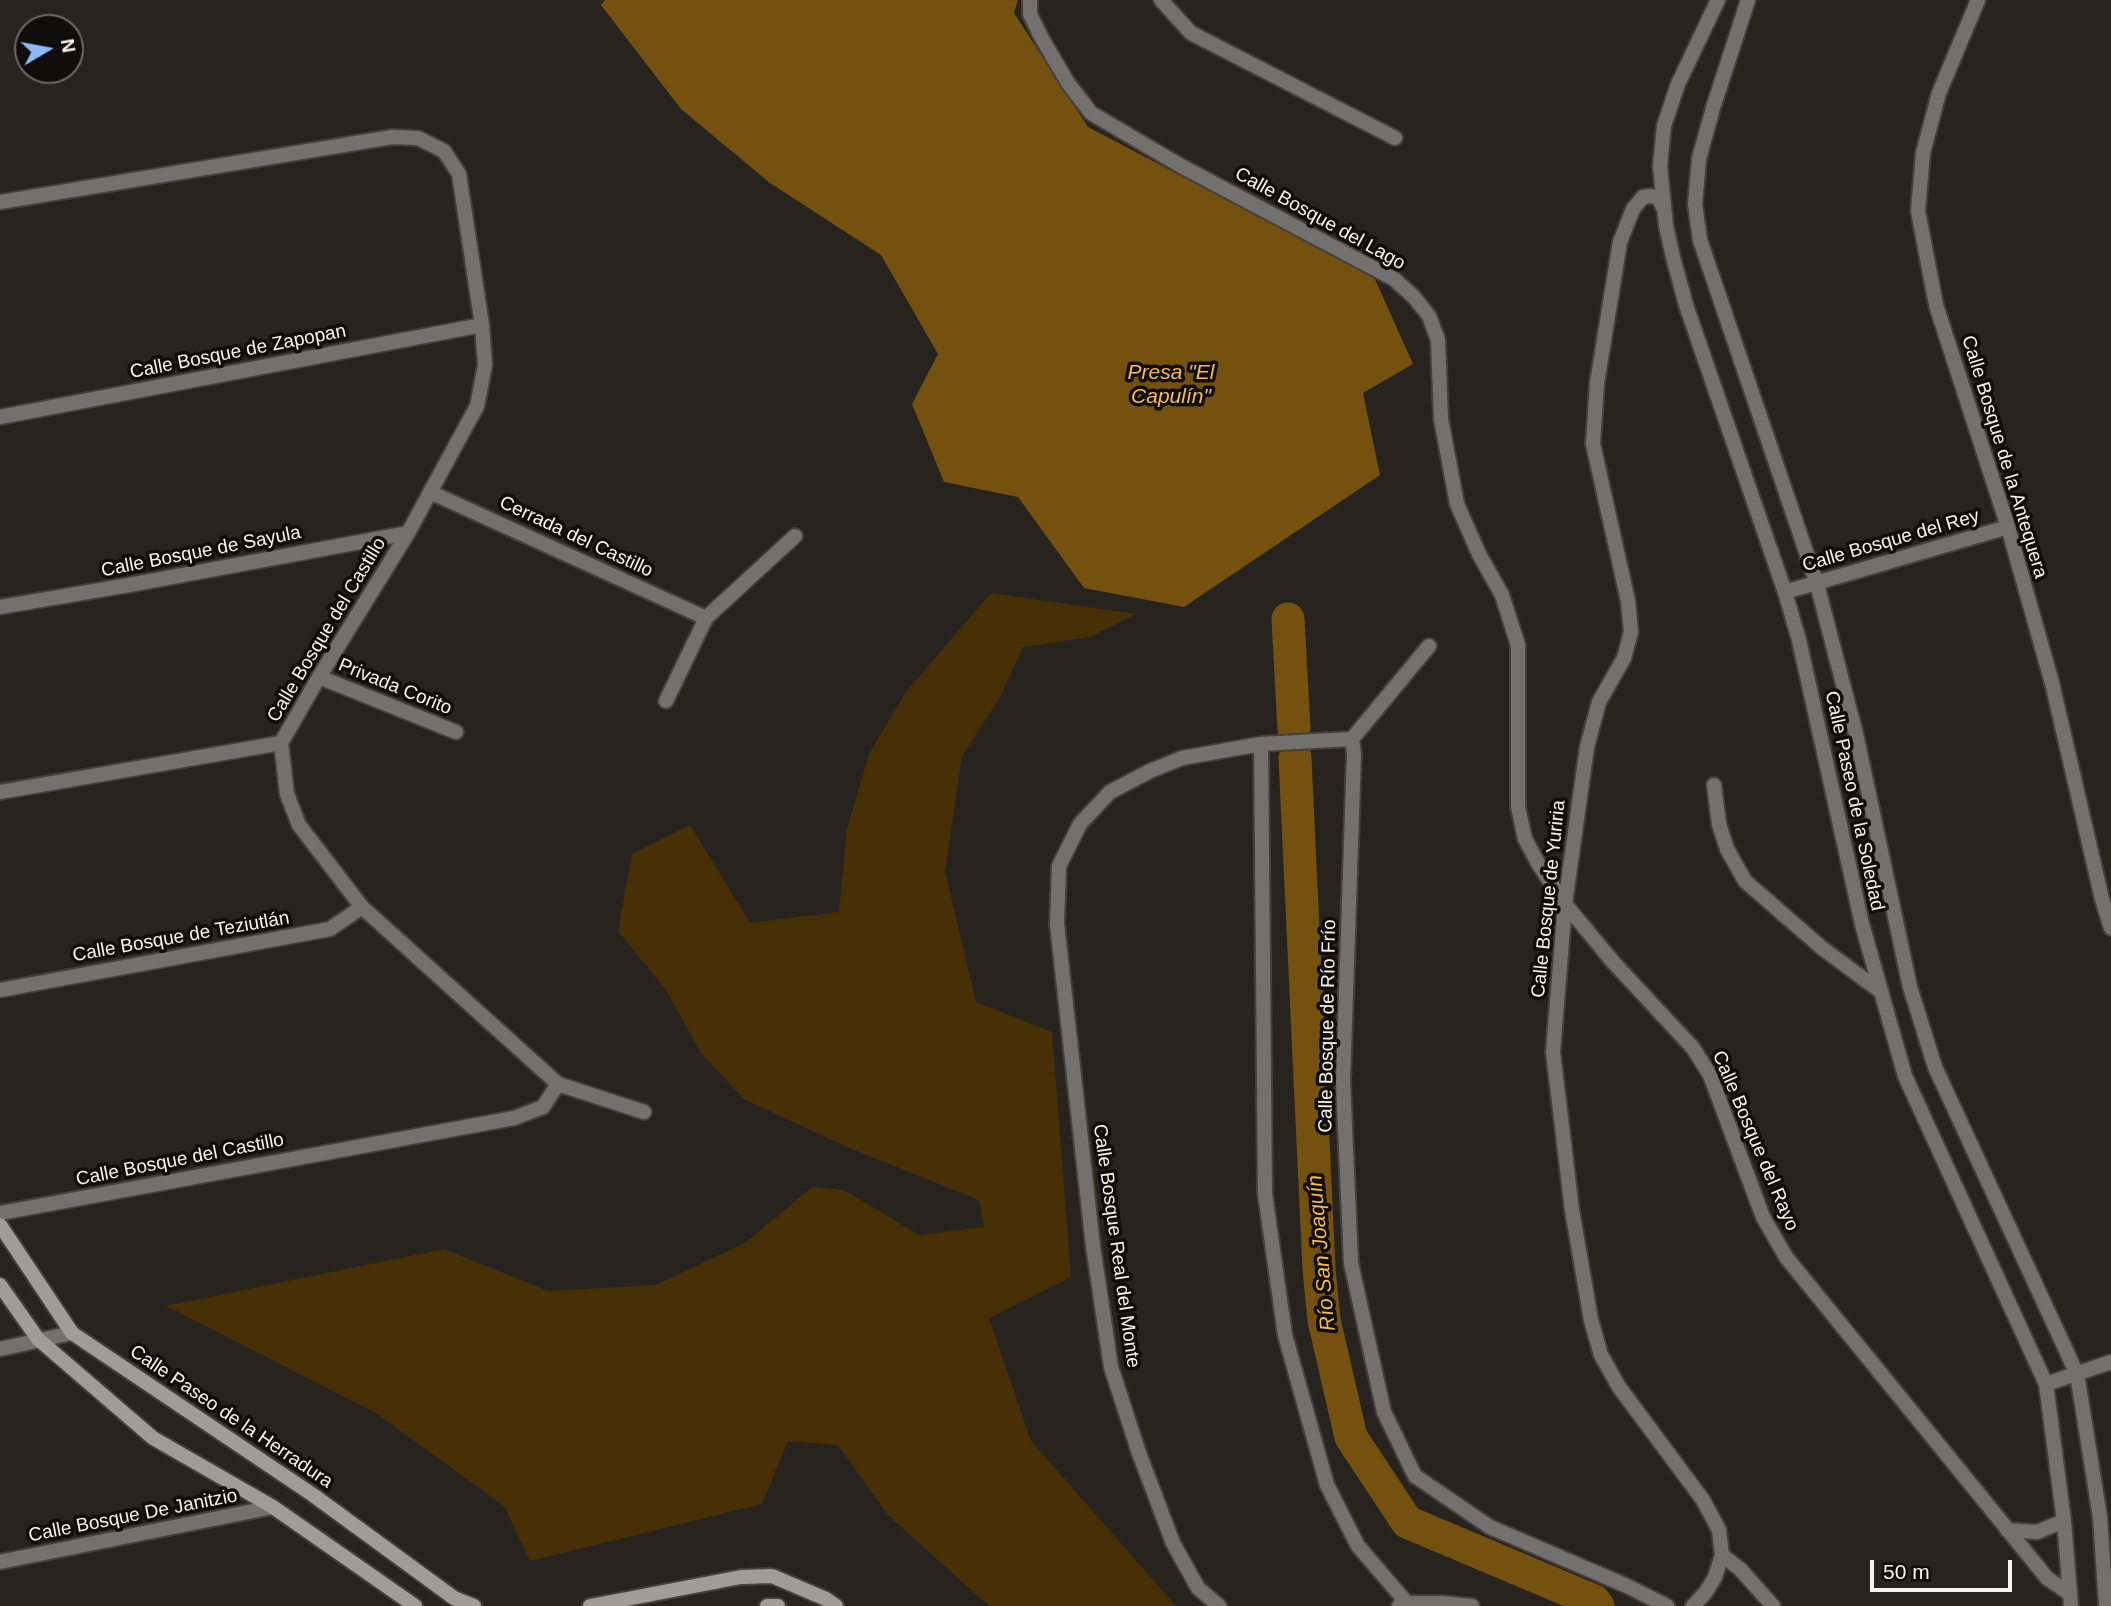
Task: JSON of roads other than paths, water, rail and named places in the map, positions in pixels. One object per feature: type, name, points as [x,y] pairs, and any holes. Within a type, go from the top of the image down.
[{"type":"main road","name":"Calle Paseo de la Herradura","points":[[0,1225],[72,1333],[313,1495],[454,1598],[474,1606]]},
{"type":"main road","points":[[0,1285],[38,1339],[153,1438],[273,1507],[415,1606]]},
{"type":"main road","points":[[590,1606],[741,1577],[772,1576],[836,1606]]},
{"type":"main road","points":[[767,1606],[778,1606]]},
{"type":"street","name":"Calle Bosque del Lago","points":[[1030,0],[1030,14],[1041,37],[1068,83],[1091,113],[1181,166],[1394,279],[1414,297],[1429,316],[1438,340],[1441,419],[1457,504],[1479,554],[1502,595],[1518,645],[1518,807],[1525,839],[1565,904]]},
{"type":"street","points":[[1161,0],[1191,33],[1395,138]]},
{"type":"street","points":[[1708,0],[1711,15]]},
{"type":"street","name":"Calle Paseo de la Soledad","points":[[1718,0],[1678,84],[1664,126],[1660,166],[1664,209],[1673,257],[1686,305],[1800,640],[1862,924],[1905,1076],[2046,1384],[2064,1521],[2070,1600]]},
{"type":"street","name":"Calle Paseo de la Soledad","points":[[1748,0],[1699,159],[1695,204],[1700,240],[1817,584],[1856,734],[1910,987],[1935,1067],[2077,1374],[2100,1517],[2106,1606]]},
{"type":"street","name":"Calle Bosque de la Antequera","points":[[1978,0],[1939,93],[1923,153],[1918,211],[1936,305],[2008,527],[2052,683],[2111,928]]},
{"type":"street","name":"Calle Bosque del Castillo","points":[[0,202],[392,137],[418,138],[444,151],[459,174],[482,326],[485,365],[477,407],[408,533],[281,743],[287,794],[299,825],[362,907],[558,1084],[543,1107],[514,1118],[0,1213]]},
{"type":"street","name":"Calle Bosque de Yuriria","points":[[1664,209],[1659,198],[1643,197],[1628,220],[1620,242],[1597,383],[1593,444],[1628,601],[1631,632],[1623,658],[1599,702],[1587,747],[1565,904],[1553,1052],[1572,1210],[1591,1320],[1601,1355],[1619,1387],[1703,1500],[1719,1530],[1722,1555]]},
{"type":"street","name":"Calle Bosque de Zapopan","points":[[0,417],[482,326]]},
{"type":"street","name":"Cerrada del Castillo","points":[[430,492],[706,618]]},
{"type":"street","name":"Calle Bosque del Rey","points":[[1785,592],[2008,527]]},
{"type":"street","name":"Calle Bosque de Sayula","points":[[0,607],[408,533]]},
{"type":"street","points":[[666,701],[706,618],[795,536]]},
{"type":"street","points":[[1429,646],[1352,739],[1261,744],[1265,1194],[1285,1335],[1327,1485],[1358,1546],[1402,1604],[1441,1603],[1472,1606]]},
{"type":"street","name":"Privada Corito","points":[[319,677],[456,732]]},
{"type":"street","name":"Calle Bosque de Río Frío","points":[[1352,739],[1354,754],[1343,1081],[1351,1263],[1384,1412],[1415,1476],[1490,1527],[1667,1606]]},
{"type":"street","points":[[0,792],[281,743]]},
{"type":"street","name":"Calle Bosque Real del Monte","points":[[1219,1606],[1198,1588],[1173,1543],[1139,1453],[1111,1367],[1093,1246],[1057,925],[1059,866],[1080,824],[1110,792],[1182,758],[1261,744]]},
{"type":"street","points":[[1714,785],[1719,824],[1727,849],[1745,881],[1822,948],[1880,990]]},
{"type":"street","name":"Calle Bosque del Rayo","points":[[1565,904],[1614,963],[1693,1048],[1710,1075],[1763,1217],[1786,1257],[2007,1530],[2070,1600]]},
{"type":"street","name":"Calle Bosque de Teziutlán","points":[[0,990],[330,929],[362,907]]},
{"type":"street","points":[[558,1084],[644,1112]]},
{"type":"street","points":[[0,1349],[72,1333]]},
{"type":"street","points":[[2046,1384],[2111,1362]]},
{"type":"street","name":"Calle Bosque De Janitzio","points":[[0,1562],[273,1507]]},
{"type":"street","points":[[2007,1530],[2037,1532],[2064,1521]]},
{"type":"street","points":[[1693,1606],[1705,1599],[1722,1555],[1738,1567],[1773,1606]]},
{"type":"water","name":"Presa \"El Capulín\"","points":[[605,0],[1018,0],[1014,13],[1088,127],[1374,277],[1413,364],[1363,393],[1380,475],[1184,607],[1084,588],[1018,497],[944,482],[912,404],[938,354],[881,255],[770,183],[681,109],[601,5]]},
{"type":"waterway","name":"Río San Joaquín","points":[[1288,619],[1294,729]]},
{"type":"waterway","name":"Río San Joaquín","points":[[1295,758],[1319,1269],[1324,1320],[1351,1437],[1407,1522],[1594,1601],[1598,1606]]}]
